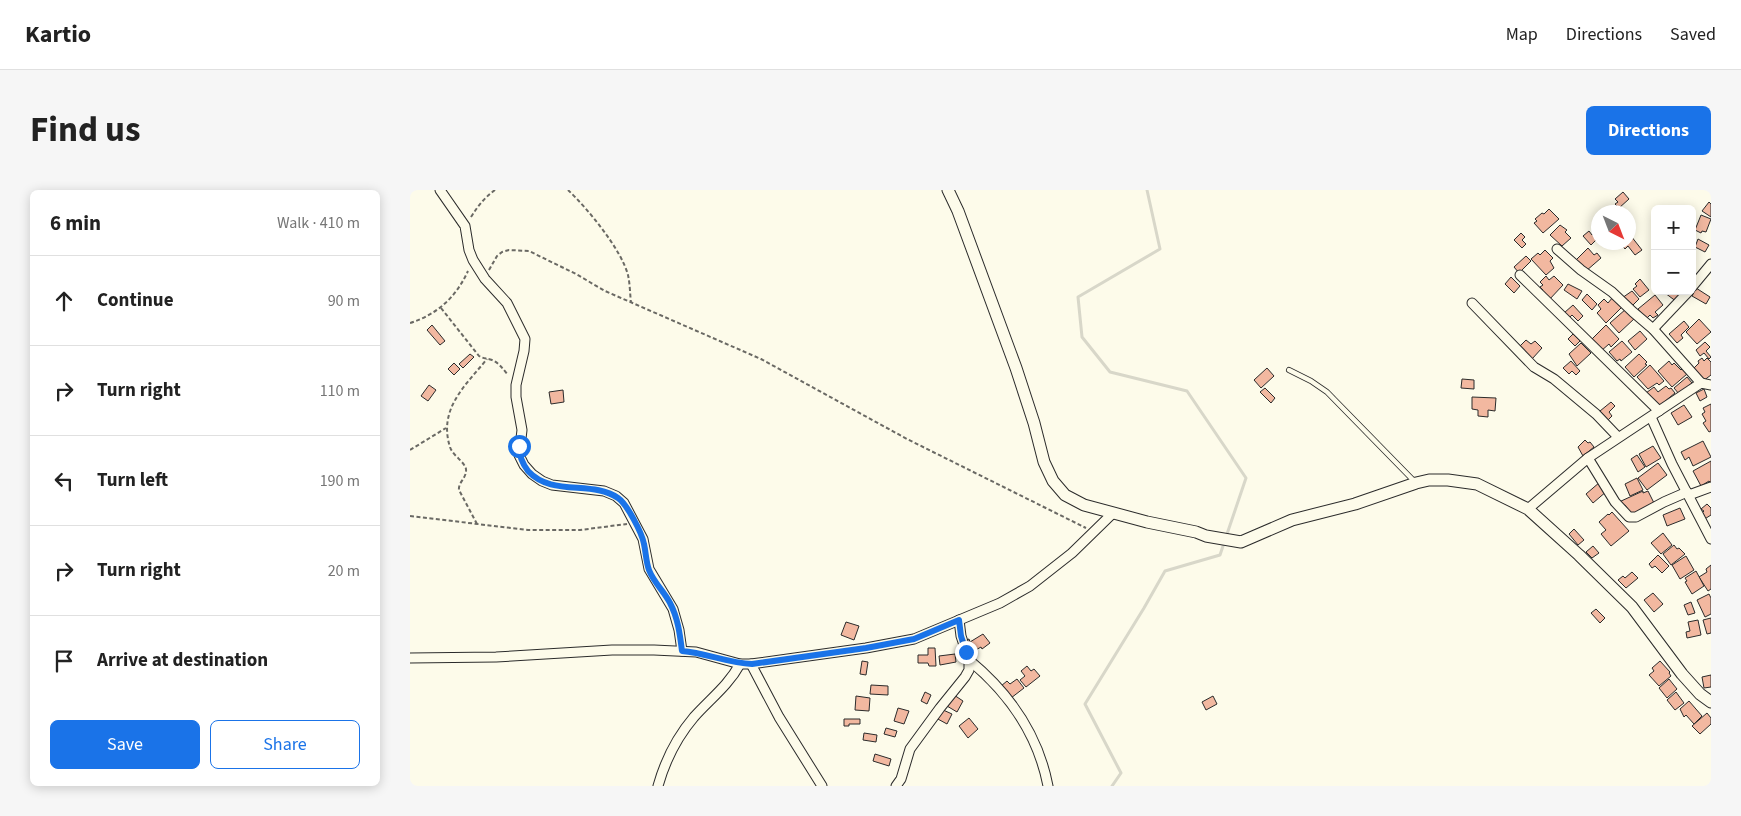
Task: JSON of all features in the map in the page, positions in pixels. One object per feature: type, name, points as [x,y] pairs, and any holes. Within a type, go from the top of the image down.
[{"type":"street","points":[[440,190],[460,217],[468,234],[469,250],[473,260],[485,279],[507,303],[525,339],[516,384],[516,397],[522,430],[519,455],[524,465],[542,482],[552,485],[604,491],[616,496],[624,503],[643,539],[649,569],[673,609],[682,651]]},
{"type":"street","points":[[948,190],[958,210],[1016,368],[1034,423],[1044,462],[1053,481],[1066,494],[1084,505],[1113,514],[1196,532],[1206,536],[1241,542],[1292,520],[1355,504],[1416,482],[1448,480],[1477,484],[1528,509],[1632,607],[1682,674],[1700,694],[1711,702]]},
{"type":"street","points":[[1557,249],[1581,270],[1612,292],[1653,328],[1701,383],[1711,385]]},
{"type":"street","points":[[1696,282],[1711,264]]},
{"type":"street","points":[[1520,275],[1659,411]]},
{"type":"street","points":[[1653,328],[1685,295]]},
{"type":"street","points":[[1472,304],[1534,367],[1554,379],[1596,414],[1618,437]]},
{"type":"street","points":[[1528,509],[1588,458],[1701,383]]},
{"type":"street","points":[[1651,417],[1668,456],[1711,539]]},
{"type":"street","points":[[1588,458],[1615,502],[1629,517],[1636,518],[1664,502],[1711,487]]},
{"type":"street","points":[[410,658],[514,657],[612,650],[682,651],[702,653],[740,664],[752,664],[866,648],[914,639],[1000,603],[1030,586],[1072,553],[1113,514]]},
{"type":"street","points":[[896,786],[902,780],[910,749],[969,670],[969,660],[961,636],[959,620]]},
{"type":"street","points":[[969,660],[985,673],[1028,727],[1036,745],[1048,786]]},
{"type":"street","points":[[658,786],[672,750],[684,730],[732,678],[740,664]]},
{"type":"street","points":[[752,664],[778,717],[822,786]]},
{"type":"lane","points":[[1289,370],[1311,381],[1327,392],[1416,482]]},
{"type":"path","points":[[468,234],[470,218],[486,196],[495,190]]},
{"type":"path","points":[[568,190],[601,228],[618,254],[628,275],[631,303]]},
{"type":"path","points":[[485,279],[496,256],[509,250],[519,249],[536,254],[631,303],[761,359],[908,439],[1094,532]]},
{"type":"path","points":[[410,323],[425,318],[442,308],[455,294],[468,273],[473,260]]},
{"type":"path","points":[[442,308],[479,356],[494,361],[502,367],[516,384]]},
{"type":"path","points":[[477,524],[458,490],[466,474],[465,467],[451,449],[446,428],[449,412],[454,400],[487,359]]},
{"type":"path","points":[[410,450],[446,428]]},
{"type":"path","points":[[410,516],[528,530],[580,530],[634,524]]},
{"type":"building","points":[[1623,192],[1629,199],[1622,205],[1616,205],[1618,202],[1615,199]]},
{"type":"building","points":[[1709,202],[1711,204],[1711,217],[1702,211]]},
{"type":"building","points":[[1549,209],[1559,219],[1543,233],[1534,223],[1537,221],[1535,219]]},
{"type":"building","points":[[1701,215],[1711,219],[1706,232],[1702,231],[1701,233],[1696,230]]},
{"type":"building","points":[[1560,225],[1567,230],[1565,232],[1571,238],[1562,246],[1550,235]]},
{"type":"building","points":[[1589,231],[1591,234],[1591,245],[1583,236]]},
{"type":"building","points":[[1521,233],[1525,237],[1522,240],[1526,244],[1522,248],[1514,240]]},
{"type":"building","points":[[1698,239],[1709,245],[1705,252],[1696,248]]},
{"type":"building","points":[[1636,242],[1642,250],[1635,255],[1631,250],[1636,250]]},
{"type":"building","points":[[1588,248],[1594,255],[1597,253],[1601,258],[1586,271],[1576,260]]},
{"type":"building","points":[[1545,250],[1553,258],[1550,261],[1554,268],[1546,275],[1531,259],[1538,253],[1540,255]]},
{"type":"building","points":[[1526,256],[1531,261],[1519,273],[1514,267]]},
{"type":"building","points":[[1546,276],[1549,280],[1554,276],[1563,285],[1548,301],[1540,293],[1543,290],[1540,287],[1543,285],[1540,282]]},
{"type":"building","points":[[1511,277],[1520,286],[1514,293],[1505,284]]},
{"type":"building","points":[[1640,279],[1649,290],[1640,297],[1633,289],[1637,286],[1635,284]]},
{"type":"building","points":[[1568,284],[1582,291],[1577,299],[1564,290]]},
{"type":"building","points":[[1696,288],[1710,297],[1706,304],[1692,296],[1696,295]]},
{"type":"building","points":[[1632,291],[1639,299],[1630,308],[1622,298]]},
{"type":"building","points":[[1587,294],[1597,304],[1592,310],[1582,300]]},
{"type":"building","points":[[1655,295],[1663,305],[1655,312],[1658,315],[1653,318],[1650,315],[1646,319],[1638,309]]},
{"type":"building","points":[[1668,295],[1682,295],[1677,302]]},
{"type":"building","points":[[1613,297],[1622,307],[1606,323],[1597,313],[1601,309],[1598,305],[1604,299],[1608,303]]},
{"type":"building","points":[[1573,305],[1583,316],[1578,321],[1572,315],[1569,318],[1564,313]]},
{"type":"building","points":[[1626,309],[1635,318],[1619,333],[1610,323]]},
{"type":"building","points":[[1699,319],[1711,332],[1697,344],[1686,332]]},
{"type":"building","points":[[1684,321],[1689,327],[1681,335],[1683,338],[1677,343],[1669,334]]},
{"type":"building","points":[[432,325],[445,341],[440,345],[427,330]]},
{"type":"building","points":[[1606,325],[1619,339],[1611,347],[1609,344],[1601,351],[1591,340]]},
{"type":"building","points":[[1640,331],[1647,339],[1635,350],[1628,341]]},
{"type":"building","points":[[1573,334],[1580,341],[1575,346],[1568,339]]},
{"type":"building","points":[[1526,340],[1531,344],[1535,341],[1542,348],[1532,359],[1519,347]]},
{"type":"building","points":[[1622,341],[1632,352],[1621,361],[1620,359],[1617,361],[1609,352]]},
{"type":"building","points":[[1705,342],[1710,347],[1706,351],[1711,357],[1709,359],[1704,353],[1700,356],[1696,350]]},
{"type":"building","points":[[1581,343],[1591,353],[1577,366],[1569,354]]},
{"type":"building","points":[[470,354],[474,357],[463,368],[459,364]]},
{"type":"building","points":[[1639,354],[1647,362],[1645,364],[1647,365],[1634,377],[1625,367]]},
{"type":"building","points":[[1702,358],[1704,361],[1707,358],[1711,362],[1711,375],[1703,381],[1693,369]]},
{"type":"building","points":[[1571,361],[1580,371],[1576,375],[1572,371],[1569,374],[1563,368]]},
{"type":"building","points":[[1669,361],[1687,374],[1672,387],[1658,371]]},
{"type":"building","points":[[454,363],[460,369],[454,375],[448,369]]},
{"type":"building","points":[[1650,365],[1664,381],[1648,389],[1637,377]]},
{"type":"building","points":[[1267,368],[1274,376],[1261,388],[1254,380]]},
{"type":"building","points":[[1687,377],[1692,383],[1679,394],[1674,388]]},
{"type":"building","points":[[1462,379],[1474,380],[1474,389],[1461,388]]},
{"type":"building","points":[[429,385],[436,390],[428,401],[421,396]]},
{"type":"building","points":[[1666,386],[1675,393],[1658,407],[1646,393],[1654,387],[1658,392]]},
{"type":"building","points":[[1265,388],[1275,398],[1271,403],[1260,392]]},
{"type":"building","points":[[1704,389],[1707,397],[1700,401],[1696,393]]},
{"type":"building","points":[[563,390],[564,402],[551,404],[549,392]]},
{"type":"building","points":[[1472,397],[1496,398],[1495,411],[1488,410],[1488,417],[1478,416],[1478,410],[1472,409]]},
{"type":"building","points":[[1611,402],[1615,406],[1609,412],[1612,416],[1608,420],[1600,411]]},
{"type":"building","points":[[1711,404],[1711,431],[1709,432],[1703,423],[1706,421],[1702,414],[1705,412],[1703,408]]},
{"type":"building","points":[[1684,405],[1692,417],[1678,425],[1671,413]]},
{"type":"building","points":[[1585,440],[1594,447],[1583,456],[1578,447]]},
{"type":"building","points":[[1703,441],[1711,457],[1693,466],[1689,457],[1685,460],[1681,452]]},
{"type":"building","points":[[1653,446],[1661,458],[1646,467],[1639,454]]},
{"type":"building","points":[[1637,455],[1645,467],[1638,472],[1631,459]]},
{"type":"building","points":[[1711,461],[1711,483],[1709,481],[1701,486],[1693,471]]},
{"type":"building","points":[[1658,463],[1667,475],[1647,490],[1638,478]]},
{"type":"building","points":[[1637,478],[1643,490],[1630,496],[1625,484]]},
{"type":"building","points":[[1600,482],[1607,491],[1593,503],[1586,494]]},
{"type":"building","points":[[1643,491],[1643,493],[1648,491],[1655,505],[1632,515],[1625,505],[1621,507],[1619,502]]},
{"type":"building","points":[[1707,504],[1711,508],[1711,515],[1703,520],[1699,516],[1704,511],[1701,509]]},
{"type":"building","points":[[1680,508],[1685,519],[1667,526],[1663,515]]},
{"type":"building","points":[[1612,512],[1629,531],[1611,546],[1601,534],[1606,530],[1599,522]]},
{"type":"building","points":[[1574,529],[1584,540],[1578,545],[1569,534]]},
{"type":"building","points":[[1663,533],[1672,545],[1661,554],[1651,543]]},
{"type":"building","points":[[1674,545],[1685,554],[1671,565],[1663,554]]},
{"type":"building","points":[[1593,546],[1599,553],[1592,558],[1586,552]]},
{"type":"building","points":[[1658,555],[1669,566],[1662,573],[1655,566],[1652,568],[1649,564]]},
{"type":"building","points":[[1686,556],[1694,570],[1680,579],[1672,565]]},
{"type":"building","points":[[1711,565],[1711,589],[1708,591],[1699,577],[1707,572],[1706,569]]},
{"type":"building","points":[[1696,571],[1704,586],[1692,594],[1685,582],[1687,581],[1685,578]]},
{"type":"building","points":[[1632,572],[1638,578],[1626,588],[1618,580],[1623,576],[1625,578]]},
{"type":"building","points":[[1653,593],[1663,604],[1654,612],[1644,600]]},
{"type":"building","points":[[1709,594],[1711,598],[1711,614],[1705,617],[1697,600]]},
{"type":"building","points":[[1691,602],[1695,613],[1688,615],[1684,605]]},
{"type":"building","points":[[1596,609],[1605,618],[1600,623],[1591,613]]},
{"type":"building","points":[[1711,618],[1711,633],[1707,634],[1703,620]]},
{"type":"building","points":[[1698,620],[1701,635],[1687,638],[1686,632],[1690,631],[1688,622]]},
{"type":"building","points":[[846,622],[859,626],[854,640],[841,635]]},
{"type":"building","points":[[983,634],[990,643],[982,649],[981,647],[974,651],[970,646],[967,647],[964,641],[969,639],[970,642]]},
{"type":"building","points":[[928,648],[935,648],[936,666],[929,666],[928,663],[918,663],[918,655],[928,655]]},
{"type":"building","points":[[955,654],[956,662],[940,665],[939,656]]},
{"type":"building","points":[[862,661],[868,662],[866,675],[860,674]]},
{"type":"building","points":[[1660,661],[1670,672],[1671,676],[1659,686],[1649,675],[1654,671],[1652,668]]},
{"type":"building","points":[[1027,666],[1031,671],[1034,669],[1040,676],[1026,687],[1020,680],[1025,676],[1021,671]]},
{"type":"building","points":[[1711,675],[1711,687],[1704,688],[1702,677]]},
{"type":"building","points":[[1017,679],[1024,688],[1011,698],[1001,686],[1007,681],[1010,684]]},
{"type":"building","points":[[1669,679],[1677,689],[1667,698],[1659,688]]},
{"type":"building","points":[[871,685],[888,686],[888,695],[870,694]]},
{"type":"building","points":[[925,692],[931,695],[927,704],[921,701]]},
{"type":"building","points":[[1676,692],[1684,703],[1675,710],[1667,700]]},
{"type":"building","points":[[954,695],[963,701],[957,712],[947,706]]},
{"type":"building","points":[[856,696],[870,698],[869,711],[855,710]]},
{"type":"building","points":[[1213,696],[1217,704],[1206,710],[1202,702]]},
{"type":"building","points":[[1689,701],[1702,716],[1694,724],[1686,715],[1684,717],[1680,709]]},
{"type":"building","points":[[898,708],[909,711],[904,724],[894,721]]},
{"type":"building","points":[[941,709],[952,714],[947,724],[936,718]]},
{"type":"building","points":[[1707,713],[1711,718],[1711,724],[1700,734],[1692,726]]},
{"type":"building","points":[[969,718],[978,729],[968,738],[959,726]]},
{"type":"building","points":[[844,719],[860,719],[860,724],[844,726]]},
{"type":"building","points":[[886,728],[897,731],[895,737],[884,734]]},
{"type":"building","points":[[864,733],[877,735],[876,742],[863,740]]},
{"type":"building","points":[[875,754],[891,759],[889,766],[873,761]]},
{"type":"waterway","points":[[1147,190],[1160,249],[1078,297],[1082,337],[1110,372],[1187,391],[1246,478],[1226,537]]},
{"type":"waterway","points":[[1112,786],[1121,773],[1085,704],[1165,571],[1220,555],[1224,543]]},
{"type":"route","points":[[519,446],[519,455],[524,465],[542,482],[552,485],[604,491],[616,496],[624,503],[643,539],[649,569],[673,609],[682,651],[707,654],[740,664],[752,664],[866,648],[914,639],[959,620],[966,652]]}]
